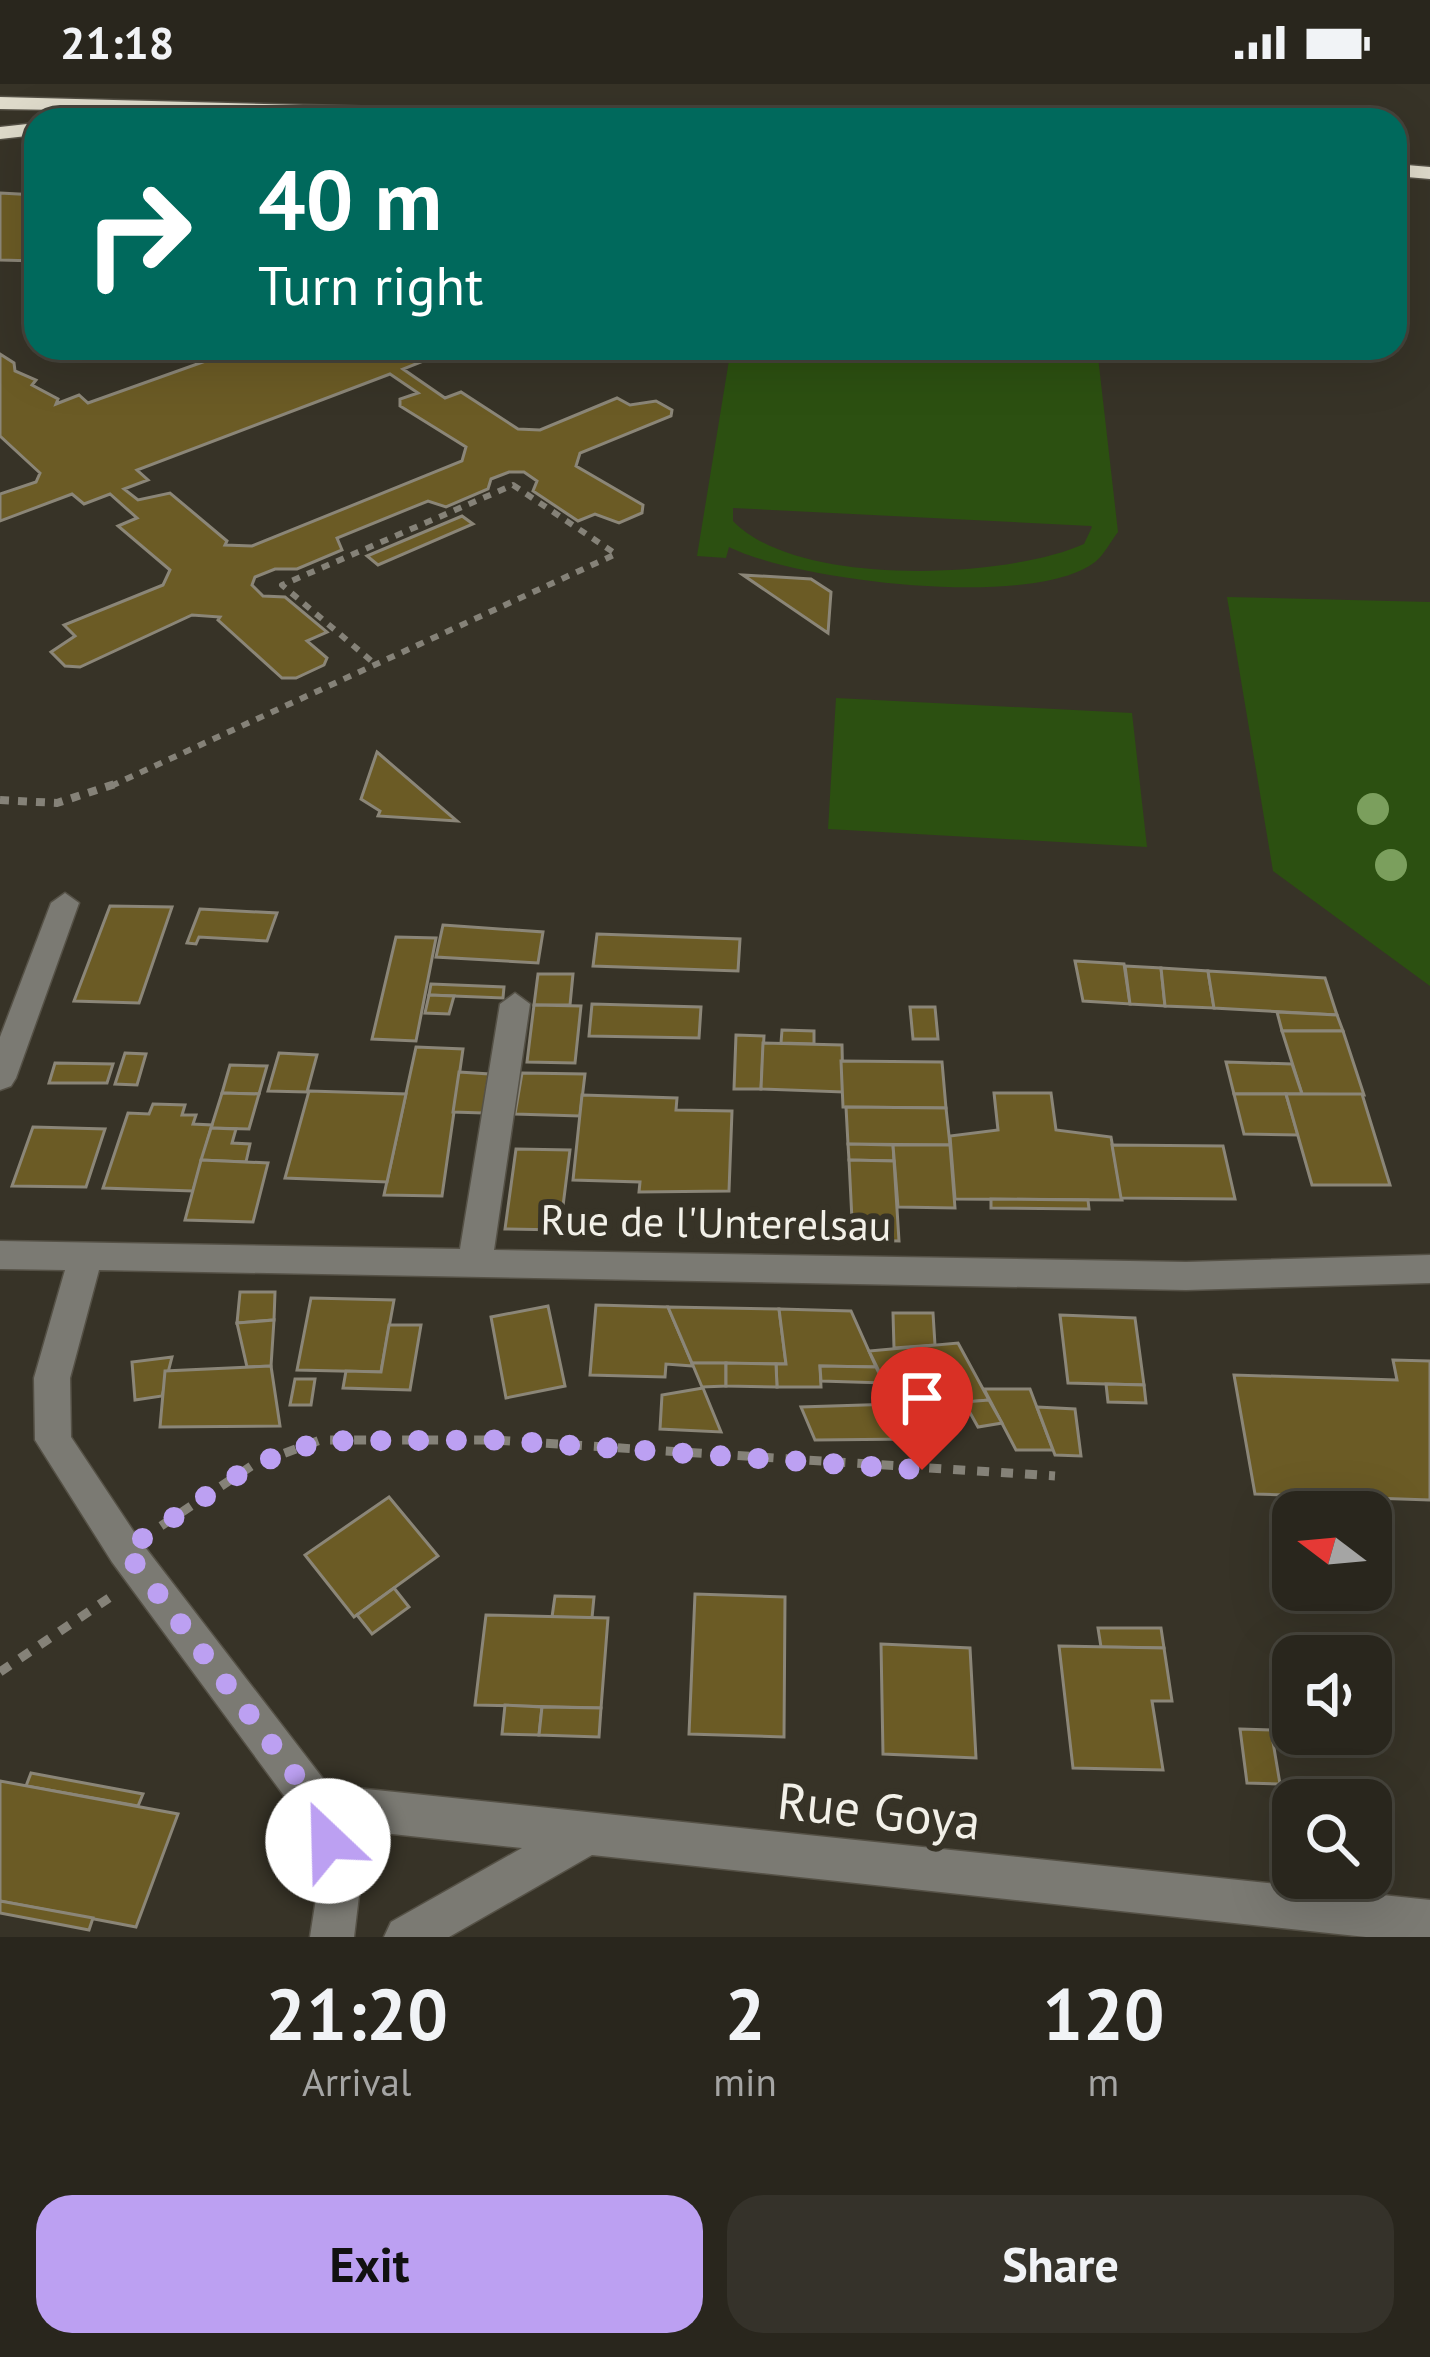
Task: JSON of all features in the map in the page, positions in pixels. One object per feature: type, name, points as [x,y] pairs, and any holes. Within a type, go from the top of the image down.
[{"type":"highway","points":[[0,103],[155,108]]},
{"type":"street","points":[[0,1078],[65,903]]},
{"type":"street","points":[[475,1262],[515,1004]]},
{"type":"street","name":"Rue de l'Unterelsau","points":[[0,1255],[1186,1276],[1430,1269]]},
{"type":"street","points":[[86,1255],[52,1378],[53,1440],[135,1562],[317,1804],[340,1879],[332,1937]]},
{"type":"street","name":"Rue Goya","points":[[317,1804],[1430,1922]]},
{"type":"street","points":[[406,1937],[588,1834]]},
{"type":"path","points":[[0,800],[57,803],[102,790],[616,554],[513,485],[282,585],[375,664]]},
{"type":"path","points":[[0,1672],[253,1465],[320,1441],[496,1440],[1055,1476]]},
{"type":"green space","points":[[729,360],[1098,360],[1118,532],[1095,562],[1064,577],[970,587],[858,579],[806,570],[729,547],[726,558],[697,556]],"holes":[[[733,508],[1092,527],[1084,544],[1049,556],[1005,565],[903,571],[804,558],[763,543],[733,521]]]},
{"type":"green space","points":[[1227,597],[1430,602],[1430,986],[1273,871]]},
{"type":"green space","points":[[836,698],[1132,713],[1147,847],[828,829]]},
{"type":"building","points":[[0,193],[24,194],[24,261],[0,260]]},
{"type":"building","points":[[0,354],[14,363],[15,371],[36,380],[32,385],[58,399],[56,404],[79,395],[88,403],[208,360],[426,360],[403,369],[445,398],[461,392],[518,429],[540,430],[617,398],[630,405],[656,401],[672,410],[671,416],[580,453],[576,466],[643,505],[642,513],[619,523],[595,514],[578,521],[533,491],[537,481],[524,472],[509,472],[491,479],[488,489],[446,507],[428,501],[337,538],[342,550],[297,569],[275,569],[255,577],[252,585],[263,596],[285,597],[327,632],[307,641],[327,658],[324,665],[296,678],[282,678],[220,617],[192,615],[80,667],[65,666],[51,652],[75,636],[64,625],[163,585],[170,570],[118,526],[137,518],[110,494],[84,504],[72,494],[0,521],[0,494],[36,482],[40,473],[0,436]],"holes":[[[390,374],[418,393],[400,399],[400,406],[466,447],[462,461],[252,546],[225,545],[227,541],[170,493],[138,500],[124,489],[148,480],[137,470]]]},
{"type":"building","points":[[462,516],[473,524],[378,565],[367,556]]},
{"type":"building","points":[[743,575],[811,579],[831,592],[828,633]]},
{"type":"building","points":[[377,752],[457,821],[378,816],[380,811],[361,799]]},
{"type":"building","points":[[110,906],[172,907],[139,1003],[74,1001]]},
{"type":"building","points":[[200,909],[277,913],[267,941],[199,937],[196,944],[187,943]]},
{"type":"building","points":[[443,925],[543,932],[538,963],[436,957]]},
{"type":"building","points":[[597,934],[740,939],[738,971],[593,966]]},
{"type":"building","points":[[396,937],[436,938],[416,1041],[372,1039]]},
{"type":"building","points":[[1075,961],[1124,964],[1130,1004],[1083,1001]]},
{"type":"building","points":[[1125,966],[1161,968],[1165,1006],[1130,1004]]},
{"type":"building","points":[[1161,968],[1208,971],[1214,1008],[1165,1006]]},
{"type":"building","points":[[1208,971],[1325,978],[1337,1015],[1214,1008]]},
{"type":"building","points":[[538,974],[573,974],[570,1005],[534,1005]]},
{"type":"building","points":[[431,984],[504,987],[503,998],[429,995]]},
{"type":"building","points":[[429,995],[454,996],[449,1014],[425,1013]]},
{"type":"building","points":[[592,1004],[701,1007],[699,1038],[589,1036]]},
{"type":"building","points":[[534,1005],[581,1006],[575,1063],[527,1062]]},
{"type":"building","points":[[910,1007],[935,1007],[938,1039],[913,1039]]},
{"type":"building","points":[[1277,1012],[1337,1015],[1343,1031],[1282,1031]]},
{"type":"building","points":[[782,1030],[814,1031],[814,1044],[781,1043]]},
{"type":"building","points":[[1282,1031],[1343,1031],[1364,1095],[1302,1094]]},
{"type":"building","points":[[736,1035],[764,1036],[761,1089],[734,1089]]},
{"type":"building","points":[[763,1043],[842,1045],[843,1092],[761,1089]]},
{"type":"building","points":[[416,1047],[463,1049],[442,1196],[384,1195]]},
{"type":"building","points":[[125,1053],[146,1054],[137,1085],[115,1084]]},
{"type":"building","points":[[279,1053],[317,1055],[307,1092],[268,1091]]},
{"type":"building","points":[[841,1061],[942,1062],[946,1108],[843,1107]]},
{"type":"building","points":[[1226,1062],[1292,1064],[1302,1094],[1234,1094]]},
{"type":"building","points":[[55,1063],[113,1064],[107,1083],[49,1083]]},
{"type":"building","points":[[230,1065],[267,1066],[259,1094],[222,1093]]},
{"type":"building","points":[[459,1072],[489,1074],[483,1113],[453,1112]]},
{"type":"building","points":[[522,1073],[585,1074],[580,1116],[515,1114]]},
{"type":"building","points":[[309,1091],[406,1094],[387,1182],[285,1178]]},
{"type":"building","points":[[222,1093],[259,1094],[249,1129],[211,1128]]},
{"type":"building","points":[[994,1093],[1051,1093],[1056,1130],[1111,1137],[1122,1200],[955,1199],[950,1136],[998,1130]]},
{"type":"building","points":[[1234,1094],[1286,1094],[1298,1135],[1244,1134]]},
{"type":"building","points":[[1286,1094],[1362,1094],[1390,1185],[1312,1185]]},
{"type":"building","points":[[582,1095],[677,1098],[676,1110],[732,1111],[729,1191],[639,1192],[640,1182],[573,1180]]},
{"type":"building","points":[[153,1104],[185,1105],[182,1115],[196,1115],[193,1124],[212,1125],[193,1191],[103,1188],[128,1113],[149,1114]]},
{"type":"building","points":[[846,1107],[946,1108],[950,1145],[848,1144]]},
{"type":"building","points":[[33,1127],[105,1129],[86,1187],[12,1186]]},
{"type":"building","points":[[211,1128],[236,1129],[232,1143],[250,1144],[246,1162],[201,1160]]},
{"type":"building","points":[[848,1144],[893,1145],[894,1161],[849,1160]]},
{"type":"building","points":[[893,1145],[950,1145],[955,1208],[898,1207]]},
{"type":"building","points":[[1112,1145],[1223,1146],[1235,1199],[1121,1198]]},
{"type":"building","points":[[516,1149],[570,1150],[560,1230],[505,1229]]},
{"type":"building","points":[[201,1160],[268,1163],[253,1222],[185,1220]]},
{"type":"building","points":[[849,1160],[894,1161],[899,1241],[853,1240]]},
{"type":"building","points":[[991,1199],[1088,1200],[1089,1209],[991,1208]]},
{"type":"building","points":[[240,1292],[275,1292],[274,1320],[237,1323]]},
{"type":"building","points":[[311,1298],[394,1300],[381,1372],[297,1370]]},
{"type":"building","points":[[596,1305],[668,1307],[693,1366],[666,1364],[665,1377],[590,1375]]},
{"type":"building","points":[[548,1306],[565,1386],[506,1398],[491,1317]]},
{"type":"building","points":[[668,1307],[779,1309],[786,1364],[692,1363]]},
{"type":"building","points":[[779,1309],[851,1311],[876,1367],[820,1366],[821,1387],[777,1387],[776,1364],[786,1364]]},
{"type":"building","points":[[893,1313],[933,1313],[935,1345],[894,1348]]},
{"type":"building","points":[[1060,1315],[1135,1318],[1144,1385],[1068,1383]]},
{"type":"building","points":[[274,1320],[271,1366],[247,1367],[237,1323]]},
{"type":"building","points":[[389,1325],[421,1325],[410,1390],[343,1388],[346,1371],[381,1372]]},
{"type":"building","points":[[958,1343],[989,1400],[897,1408],[869,1351]]},
{"type":"building","points":[[172,1357],[162,1396],[135,1400],[132,1362]]},
{"type":"building","points":[[1393,1360],[1430,1361],[1430,1500],[1392,1499],[1392,1491],[1255,1494],[1234,1375],[1397,1380]]},
{"type":"building","points":[[692,1363],[726,1363],[726,1386],[702,1387]]},
{"type":"building","points":[[726,1363],[776,1364],[777,1387],[726,1386]]},
{"type":"building","points":[[271,1366],[280,1426],[160,1427],[165,1371]]},
{"type":"building","points":[[820,1366],[876,1367],[884,1383],[821,1381]]},
{"type":"building","points":[[295,1379],[315,1379],[311,1405],[290,1405]]},
{"type":"building","points":[[1106,1384],[1144,1385],[1146,1403],[1108,1402]]},
{"type":"building","points":[[703,1388],[721,1432],[660,1429],[662,1395]]},
{"type":"building","points":[[984,1389],[1030,1389],[1053,1450],[1016,1450]]},
{"type":"building","points":[[989,1400],[1002,1423],[978,1427],[964,1402]]},
{"type":"building","points":[[895,1404],[912,1439],[815,1440],[801,1407]]},
{"type":"building","points":[[1037,1407],[1075,1409],[1081,1456],[1055,1455]]},
{"type":"building","points":[[389,1497],[438,1556],[354,1617],[305,1555]]},
{"type":"building","points":[[394,1588],[409,1607],[372,1634],[357,1615]]},
{"type":"building","points":[[695,1594],[785,1597],[784,1737],[689,1734]]},
{"type":"building","points":[[555,1596],[594,1597],[592,1618],[552,1617]]},
{"type":"building","points":[[486,1615],[608,1618],[601,1708],[475,1705]]},
{"type":"building","points":[[1098,1628],[1161,1628],[1164,1648],[1101,1647]]},
{"type":"building","points":[[881,1644],[970,1648],[976,1758],[883,1754]]},
{"type":"building","points":[[1059,1646],[1164,1648],[1172,1701],[1152,1701],[1163,1770],[1073,1768]]},
{"type":"building","points":[[505,1705],[542,1707],[539,1735],[502,1734]]},
{"type":"building","points":[[542,1707],[601,1708],[599,1737],[539,1735]]},
{"type":"building","points":[[1240,1729],[1271,1730],[1279,1779],[1272,1779],[1272,1784],[1247,1783]]},
{"type":"building","points":[[31,1773],[143,1794],[138,1806],[26,1786]]},
{"type":"building","points":[[0,1781],[178,1814],[136,1927],[0,1901]]},
{"type":"building","points":[[0,1901],[93,1918],[89,1930],[0,1913]]},
{"type":"route","points":[[328,1841],[317,1804],[125,1550],[253,1465],[292,1447],[320,1441],[496,1440],[922,1470]]}]
